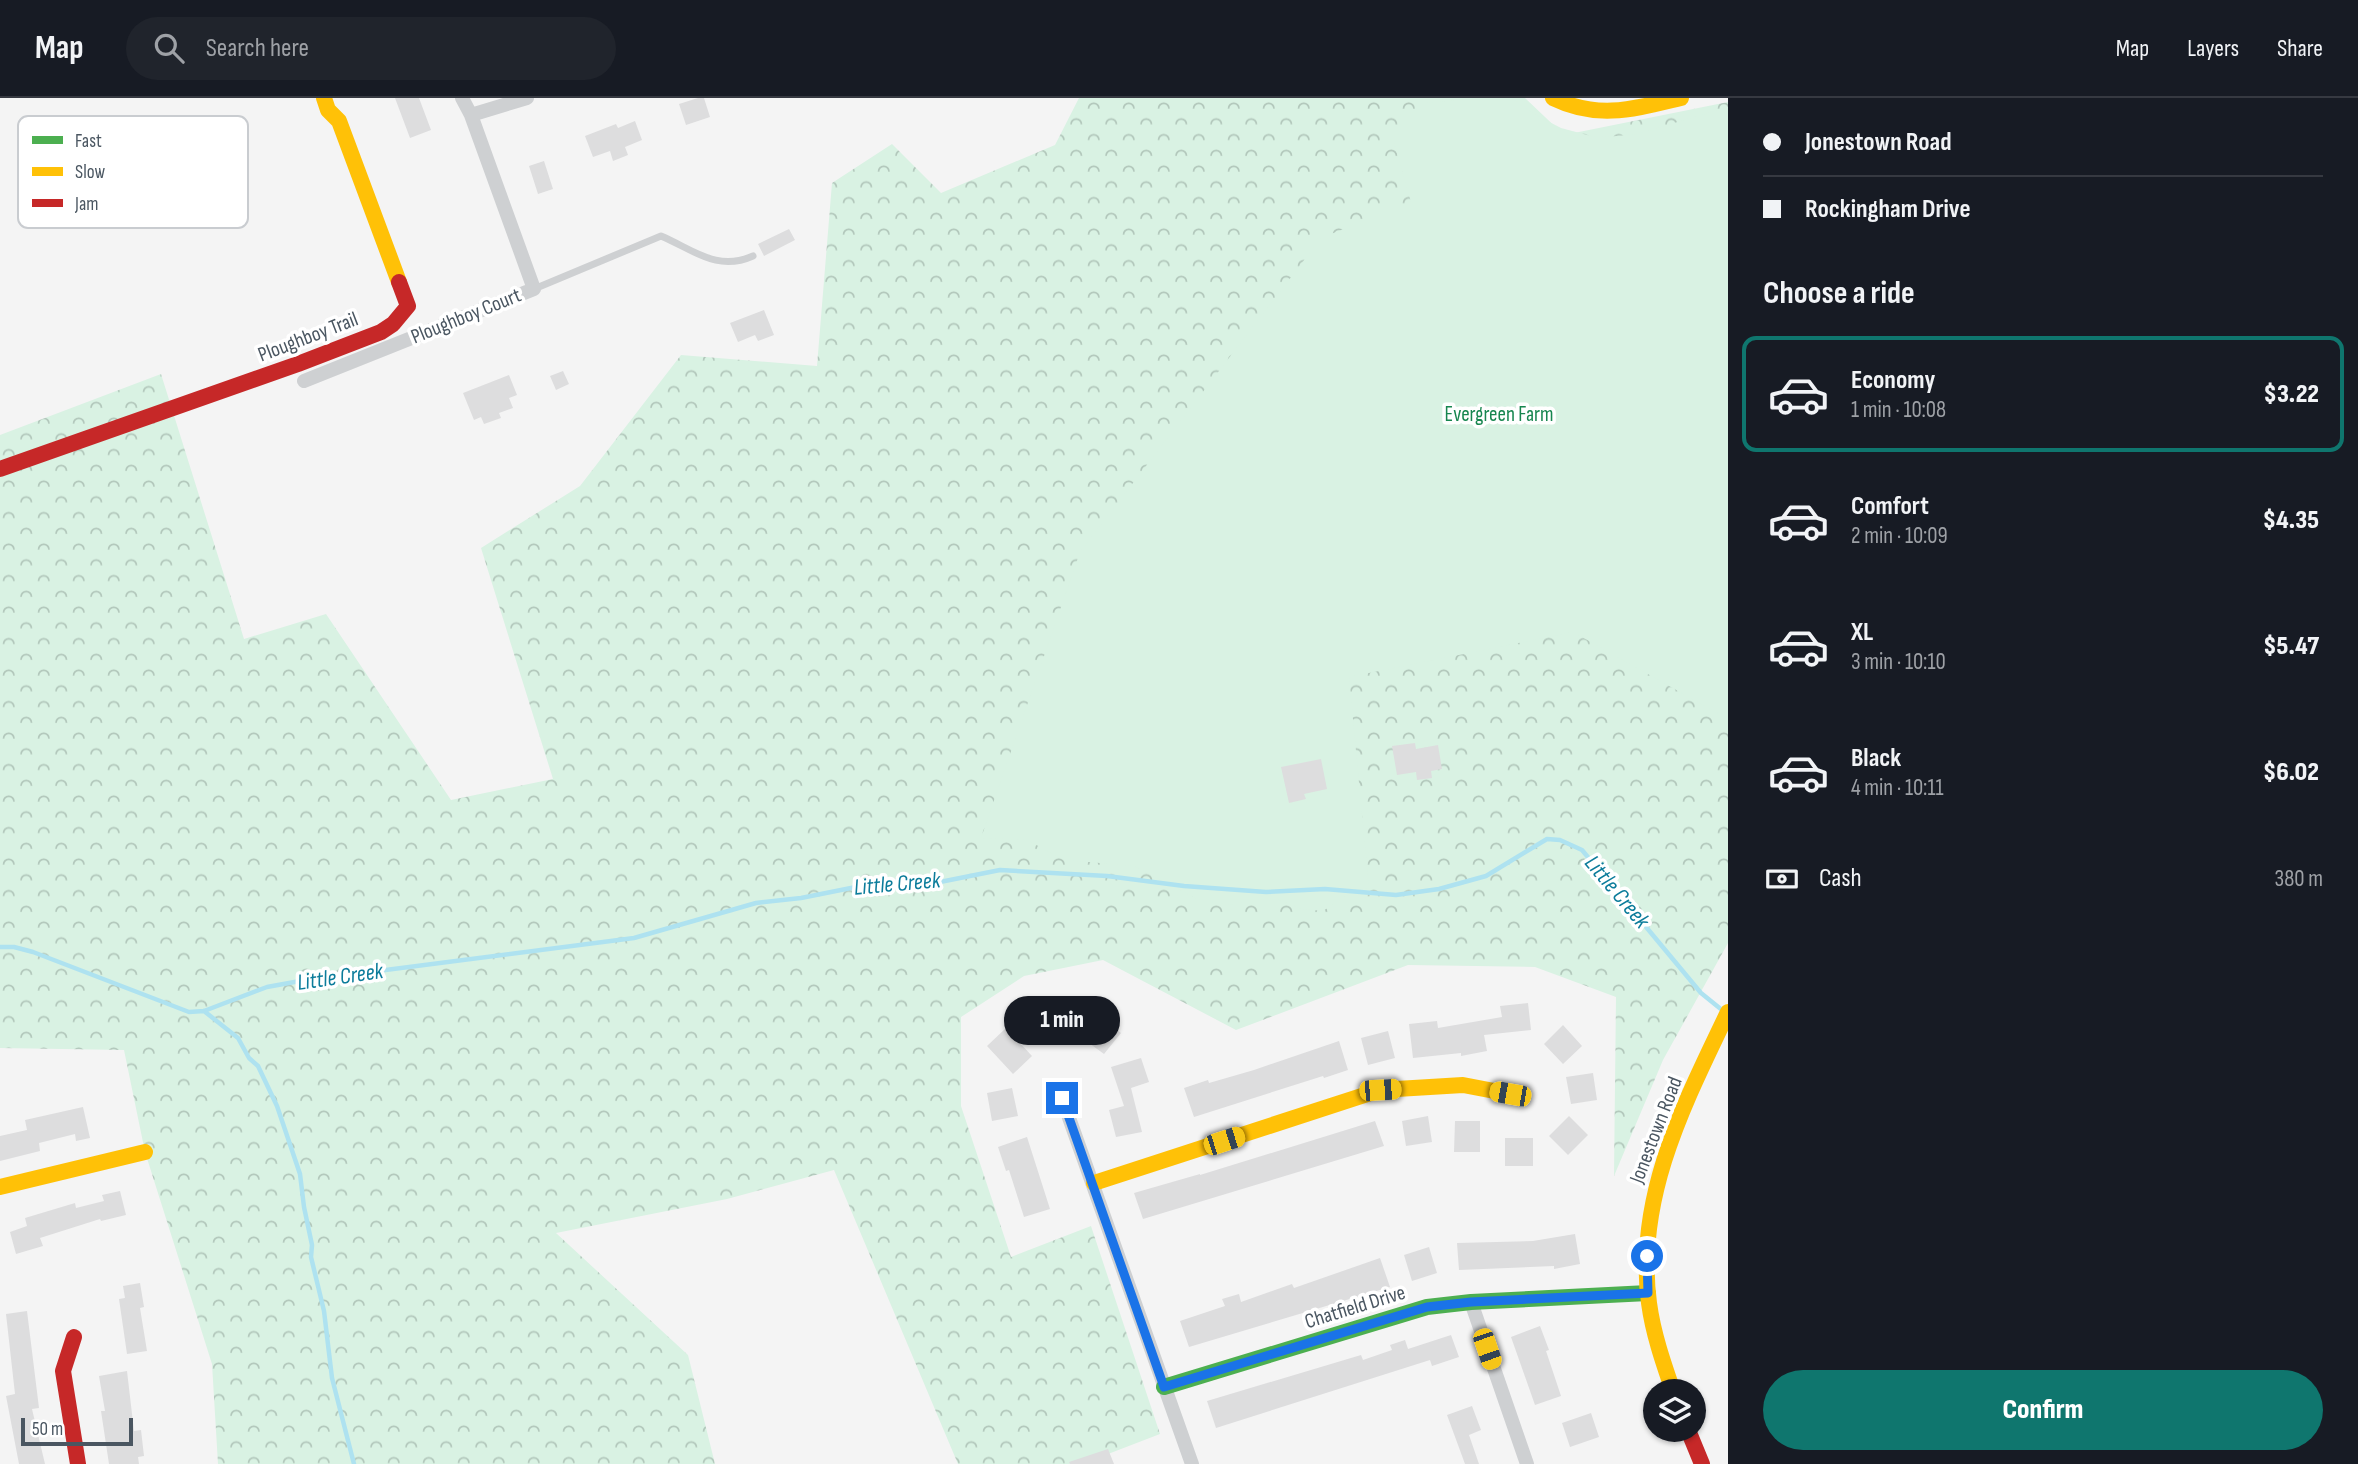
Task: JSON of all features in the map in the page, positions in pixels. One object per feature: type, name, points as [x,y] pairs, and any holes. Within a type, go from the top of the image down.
[{"type":"street","name":"Ploughboy Trail","points":[[0,469],[298,364],[381,332],[393,324],[408,306],[339,121],[328,110],[324,98]]},
{"type":"street","name":"Ploughboy Court","points":[[304,380],[534,289],[463,98]]},
{"type":"street","points":[[471,115],[527,98]]},
{"type":"street","points":[[1553,98],[1565,106],[1591,112],[1632,109],[1681,98]]},
{"type":"street","name":"Jonestown Road","points":[[1669,1379],[1648,1293],[1647,1242],[1655,1187],[1728,1012]]},
{"type":"street","points":[[1094,1183],[1380,1090],[1463,1086],[1510,1094]]},
{"type":"street","points":[[1062,1098],[1192,1464]]},
{"type":"street","points":[[0,1187],[145,1152]]},
{"type":"street","name":"Chatfield Drive","points":[[1164,1387],[1427,1307],[1471,1302],[1648,1293]]},
{"type":"street","points":[[1471,1302],[1527,1464]]},
{"type":"street","points":[[74,1337],[64,1371],[78,1464]]},
{"type":"street","points":[[1693,1442],[1702,1464]]},
{"type":"lane","points":[[534,289],[661,236],[719,262],[744,260],[753,256]]},
{"type":"green space","points":[[1079,98],[1525,98],[1564,135],[1728,102],[1728,943],[1663,1060],[1614,1176],[1616,997],[1535,967],[1408,965],[1236,1030],[1103,960],[1024,976],[961,1017],[961,1106],[1011,1257],[1091,1226],[1160,1434],[1082,1464],[958,1464],[834,1170],[727,1199],[556,1233],[688,1355],[715,1464],[218,1464],[212,1364],[145,1152],[124,1050],[0,1048],[0,435],[161,374],[244,639],[326,614],[451,800],[553,779],[481,548],[580,486],[681,355],[817,366],[832,183],[892,144],[941,193],[1055,145]]},
{"type":"green space","name":"Evergreen Farm","points":[[1512,98],[1534,114],[1561,128],[1606,137],[1637,134],[1728,107],[1728,719],[1573,632],[1349,677],[1369,888],[1352,892],[1323,911],[1302,909],[1274,898],[1228,905],[1197,899],[1134,866],[1077,861],[1055,855],[1027,840],[981,838],[1080,552],[1321,238],[1411,202],[1394,143],[1424,103]]},
{"type":"building","points":[[395,98],[419,98],[431,130],[410,138]]},
{"type":"building","points":[[704,98],[710,117],[686,125],[679,104]]},
{"type":"building","points":[[635,121],[642,140],[625,147],[628,155],[613,161],[610,151],[593,157],[585,136],[616,124],[618,128]]},
{"type":"building","points":[[544,161],[553,189],[538,194],[529,166]]},
{"type":"building","points":[[789,229],[795,240],[764,256],[758,244]]},
{"type":"building","points":[[764,310],[774,335],[758,341],[755,335],[738,342],[730,323]]},
{"type":"building","points":[[563,371],[569,384],[556,390],[550,376]]},
{"type":"building","points":[[509,375],[517,395],[509,398],[513,408],[499,413],[501,418],[484,424],[481,417],[474,420],[463,393]]},
{"type":"building","points":[[1415,743],[1416,749],[1438,745],[1442,769],[1431,771],[1432,778],[1417,780],[1416,772],[1397,775],[1392,746]]},
{"type":"building","points":[[1321,759],[1327,789],[1304,794],[1306,799],[1289,803],[1281,767]]},
{"type":"building","points":[[1528,1003],[1531,1030],[1484,1035],[1487,1051],[1461,1056],[1461,1053],[1413,1058],[1409,1024],[1437,1021],[1438,1028],[1502,1017],[1500,1006]]},
{"type":"building","points":[[1064,1012],[1068,1040],[1040,1044],[1036,1016]]},
{"type":"building","points":[[1099,1016],[1121,1033],[1104,1054],[1082,1038]]},
{"type":"building","points":[[1563,1025],[1582,1046],[1563,1064],[1544,1044]]},
{"type":"building","points":[[1006,1028],[1032,1056],[1013,1074],[987,1046]]},
{"type":"building","points":[[1388,1031],[1395,1058],[1368,1065],[1361,1038]]},
{"type":"building","points":[[1339,1041],[1348,1070],[1194,1117],[1184,1088],[1254,1070]]},
{"type":"building","points":[[1141,1058],[1149,1082],[1131,1088],[1142,1132],[1116,1137],[1109,1110],[1124,1106],[1111,1067]]},
{"type":"building","points":[[1593,1073],[1597,1100],[1571,1104],[1566,1077]]},
{"type":"building","points":[[1012,1088],[1018,1116],[992,1121],[987,1093]]},
{"type":"building","points":[[83,1107],[90,1138],[76,1141],[75,1134],[39,1143],[40,1151],[0,1161],[0,1136],[27,1130],[25,1120]]},
{"type":"building","points":[[1428,1116],[1432,1142],[1406,1146],[1402,1121]]},
{"type":"building","points":[[1569,1116],[1588,1135],[1568,1155],[1549,1136]]},
{"type":"building","points":[[1375,1121],[1384,1146],[1143,1219],[1134,1193]]},
{"type":"building","points":[[1455,1121],[1480,1121],[1480,1152],[1454,1152]]},
{"type":"building","points":[[1027,1137],[1050,1209],[1024,1217],[1009,1170],[1006,1171],[998,1147]]},
{"type":"building","points":[[1505,1138],[1533,1138],[1533,1166],[1505,1166]]},
{"type":"building","points":[[120,1191],[126,1215],[101,1221],[100,1219],[40,1238],[43,1246],[16,1254],[10,1232],[27,1226],[25,1218],[75,1203],[76,1208],[104,1201],[102,1195]]},
{"type":"building","points":[[1575,1234],[1580,1264],[1554,1269],[1554,1266],[1459,1270],[1457,1243],[1533,1241]]},
{"type":"building","points":[[1429,1247],[1437,1273],[1412,1281],[1404,1255]]},
{"type":"building","points":[[1380,1258],[1390,1287],[1189,1347],[1180,1321],[1225,1306],[1222,1299],[1239,1294],[1241,1302],[1292,1284],[1294,1288]]},
{"type":"building","points":[[140,1283],[144,1307],[140,1308],[147,1351],[127,1354],[119,1299],[125,1298],[123,1286]]},
{"type":"building","points":[[27,1311],[39,1408],[32,1409],[45,1464],[19,1464],[6,1396],[15,1394],[6,1314]]},
{"type":"building","points":[[1540,1326],[1561,1396],[1535,1405],[1511,1337]]},
{"type":"building","points":[[1451,1335],[1459,1357],[1432,1366],[1430,1360],[1216,1428],[1207,1401],[1361,1355],[1363,1360],[1392,1350],[1390,1345],[1405,1340],[1408,1349]]},
{"type":"building","points":[[127,1371],[134,1431],[141,1430],[144,1456],[138,1457],[139,1464],[109,1464],[99,1376]]},
{"type":"building","points":[[1472,1406],[1481,1430],[1469,1435],[1479,1464],[1465,1464],[1447,1415]]},
{"type":"building","points":[[1591,1413],[1599,1437],[1570,1447],[1562,1423]]},
{"type":"building","points":[[1108,1449],[1114,1464],[1069,1462]]},
{"type":"waterway","name":"Little Creek","points":[[0,947],[33,952],[189,1012],[204,1011],[267,987],[634,938],[756,903],[801,898],[871,884],[899,881],[935,883],[1000,870],[1107,876],[1184,886],[1266,892],[1325,889],[1396,895],[1439,889],[1486,876],[1547,839],[1560,840],[1582,850],[1701,993],[1722,1010]]},
{"type":"waterway","points":[[204,1011],[238,1038],[249,1058],[258,1066],[277,1106],[300,1174],[312,1245],[311,1257],[324,1311],[332,1378],[354,1464]]},
{"type":"traffic: fast","points":[[1164,1387],[1427,1307],[1471,1302],[1648,1293]]},
{"type":"traffic: slow","points":[[324,98],[328,110],[339,121],[399,282]]},
{"type":"traffic: slow","points":[[1553,98],[1569,105],[1601,111],[1632,109],[1681,98]]},
{"type":"traffic: slow","points":[[1669,1379],[1649,1303],[1649,1226],[1656,1189],[1680,1117],[1728,1012]]},
{"type":"traffic: slow","points":[[1094,1183],[1380,1090],[1463,1085],[1510,1094]]},
{"type":"traffic: slow","points":[[0,1187],[145,1152]]},
{"type":"traffic: jam","points":[[0,469],[381,332],[393,324],[408,306],[399,282]]},
{"type":"traffic: jam","points":[[74,1337],[63,1371],[78,1464]]},
{"type":"traffic: jam","points":[[1693,1442],[1702,1464]]},
{"type":"route","points":[[1062,1098],[1164,1387],[1427,1307],[1471,1302],[1648,1293],[1647,1256]]}]
